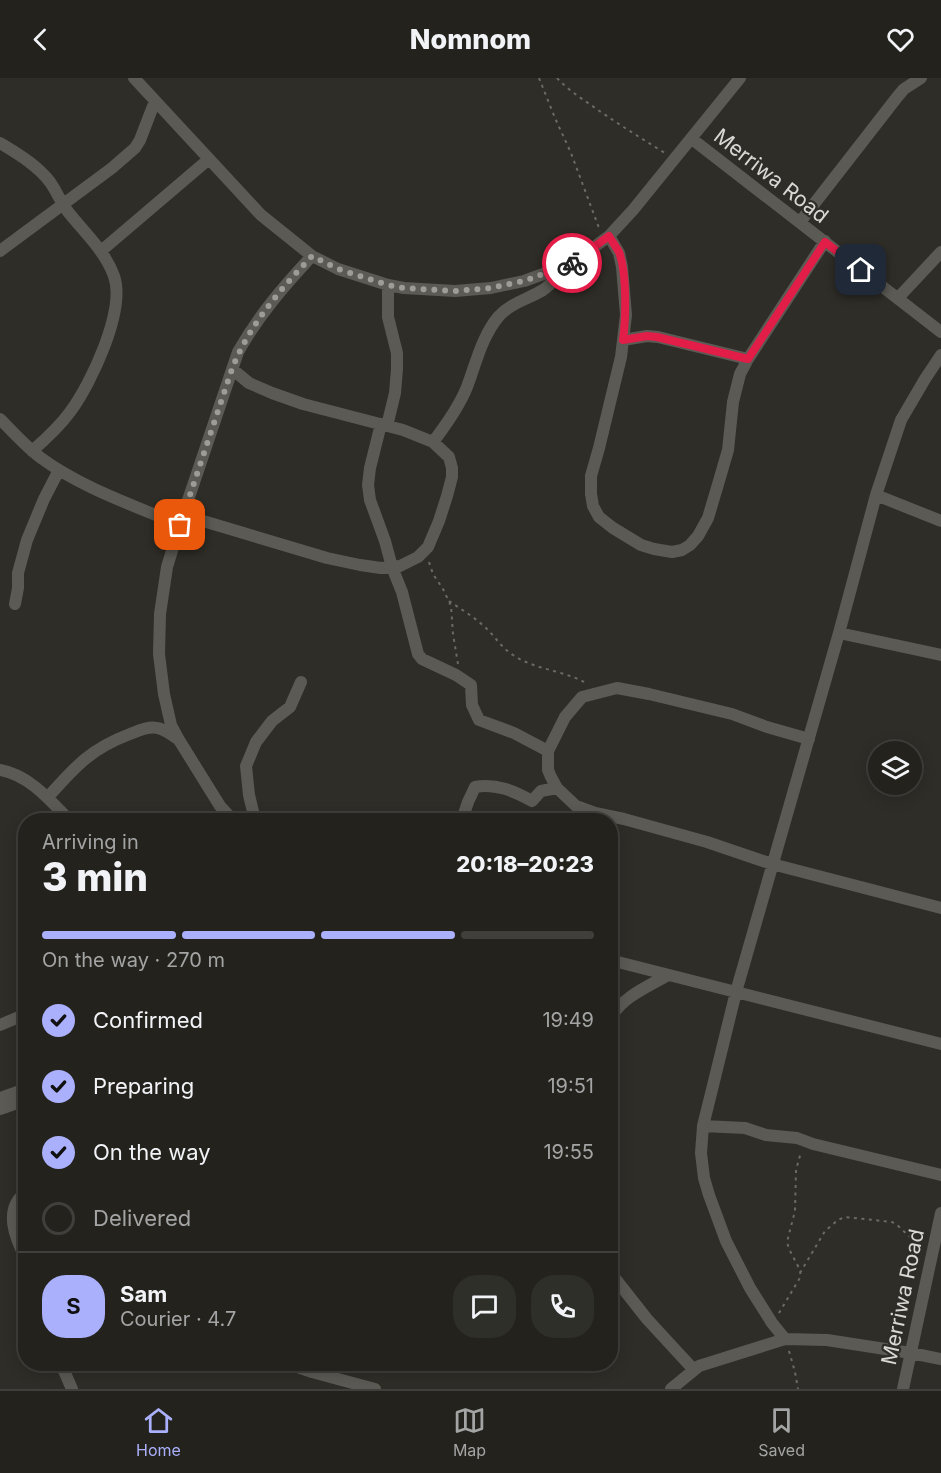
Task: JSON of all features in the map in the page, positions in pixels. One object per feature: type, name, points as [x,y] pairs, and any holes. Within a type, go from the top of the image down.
[{"type":"street","points":[[134,78],[261,215],[312,256],[338,269],[388,285],[455,291],[491,288],[524,281],[568,265]]},
{"type":"street","points":[[433,442],[462,397],[477,356],[500,315],[509,307],[543,290],[568,265],[606,238],[633,210],[740,78]]},
{"type":"street","points":[[800,222],[898,96],[921,78]]},
{"type":"street","points":[[0,251],[112,168],[135,148],[155,101]]},
{"type":"street","name":"Merriwa Road","points":[[692,139],[941,332]]},
{"type":"street","points":[[0,143],[45,175],[62,204],[101,251],[114,277],[117,291],[109,331],[92,376],[70,412],[32,451]]},
{"type":"street","points":[[101,251],[209,159]]},
{"type":"street","points":[[606,238],[619,253],[626,315],[621,357],[591,476],[593,506],[599,517],[632,539],[654,549],[672,552],[690,545],[708,518],[728,450],[733,402],[740,374],[825,242]]},
{"type":"street","points":[[898,298],[941,252]]},
{"type":"street","points":[[226,813],[220,807],[171,725],[159,654],[160,614],[167,567],[238,352],[265,309],[312,256]]},
{"type":"street","points":[[388,285],[388,316],[397,353],[398,369],[395,393],[370,468],[368,485],[370,500],[402,592],[418,654],[422,659],[471,685],[472,705],[479,720],[514,733],[548,751]]},
{"type":"street","points":[[623,340],[647,336],[657,337],[748,359]]},
{"type":"street","points":[[785,1339],[750,1288],[726,1241],[704,1178],[701,1153],[703,1126],[736,992],[839,633],[876,495],[901,420],[941,355]]},
{"type":"street","points":[[0,419],[32,451],[59,470],[92,488],[181,520],[327,558],[381,568],[412,561],[428,547],[440,521],[452,477],[449,457],[433,442],[418,435],[303,404],[272,393],[249,383],[232,369]]},
{"type":"street","points":[[15,604],[18,573],[24,550],[44,499],[59,470]]},
{"type":"street","points":[[876,495],[941,521]]},
{"type":"street","points":[[839,633],[941,655]]},
{"type":"street","points":[[253,813],[246,766],[256,742],[272,721],[290,707],[301,682]]},
{"type":"street","points":[[595,813],[572,803],[556,788],[548,770],[548,751],[570,709],[582,697],[617,688],[732,714],[766,727],[809,739]]},
{"type":"street","points":[[48,797],[82,761],[117,739],[152,728],[165,731],[179,740]]},
{"type":"street","points":[[0,770],[16,774],[30,783],[48,797],[63,813]]},
{"type":"street","points":[[464,813],[475,787],[487,785],[513,791],[532,801],[541,791],[556,788]]},
{"type":"street","points":[[618,818],[707,842],[772,864],[941,908]]},
{"type":"street","points":[[618,962],[941,1044]]},
{"type":"street","points":[[618,1007],[628,998],[668,975]]},
{"type":"street","points":[[0,1025],[18,1017]]},
{"type":"street","points":[[0,1098],[18,1092]]},
{"type":"street","points":[[0,1109],[18,1103]]},
{"type":"street","points":[[703,1126],[745,1128],[766,1135],[797,1138],[941,1175]]},
{"type":"street","points":[[18,1199],[13,1215],[14,1234],[18,1242]]},
{"type":"street","name":"Merriwa Road","points":[[903,1389],[940,1219]]},
{"type":"street","points":[[618,1282],[694,1370]]},
{"type":"street","points":[[671,1389],[704,1364],[785,1339],[827,1340],[941,1359]]},
{"type":"street","points":[[65,1371],[72,1389]]},
{"type":"street","points":[[309,1371],[375,1389]]},
{"type":"path","points":[[539,78],[586,195],[606,238]]},
{"type":"path","points":[[557,78],[566,87],[626,129],[676,158]]},
{"type":"path","points":[[428,547],[431,568],[444,589],[452,612],[455,645],[462,679]]},
{"type":"path","points":[[449,601],[488,630],[512,655],[532,665],[575,677],[602,691]]},
{"type":"path","points":[[800,1273],[787,1242],[795,1211],[796,1170],[806,1141]]},
{"type":"path","points":[[772,1323],[798,1283],[800,1273],[825,1231],[833,1223],[846,1217],[892,1222],[931,1256]]},
{"type":"path","points":[[785,1339],[798,1389]]},
{"type":"way so far","points":[[180,525],[238,352],[265,309],[312,256],[338,269],[388,285],[455,291],[491,288],[524,281],[572,263]]},
{"type":"route","points":[[572,263],[609,236],[619,253],[622,267],[626,315],[623,340],[647,336],[657,337],[748,359],[825,242],[861,270]]}]
